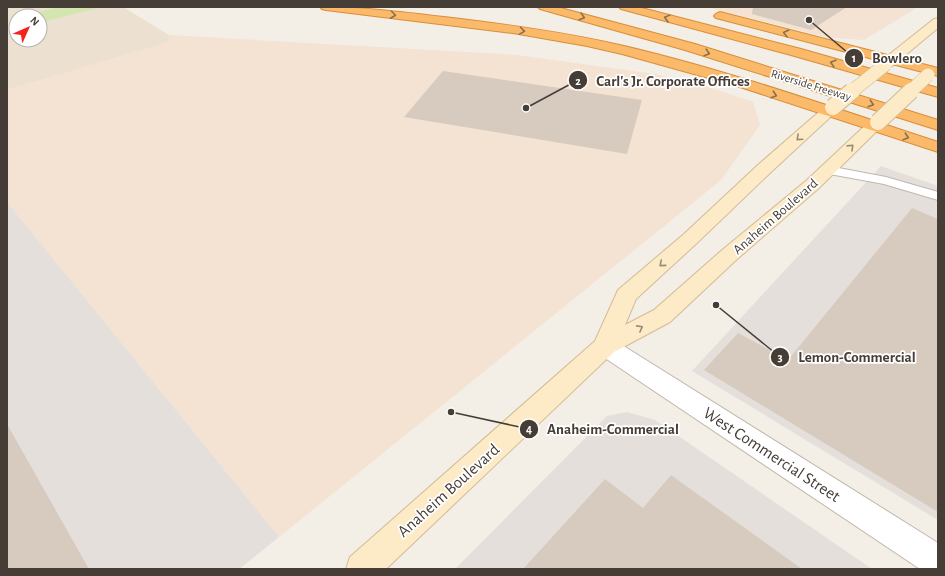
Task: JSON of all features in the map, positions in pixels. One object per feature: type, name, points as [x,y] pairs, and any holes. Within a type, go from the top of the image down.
[{"type":"highway","points":[[326,7],[514,30],[590,43],[689,68],[831,110],[876,124],[938,147]]},
{"type":"highway","name":"Riverside Freeway","points":[[544,7],[690,47],[938,125]]},
{"type":"highway","name":"Riverside Freeway","points":[[625,7],[796,52],[938,93]]},
{"type":"highway","points":[[705,13],[889,62],[934,71]]},
{"type":"street","name":"Anaheim Boulevard","points":[[605,346],[626,295],[691,238],[765,168],[831,110],[938,22]]},
{"type":"street","name":"Anaheim Boulevard","points":[[362,569],[605,346],[662,316],[728,256],[828,170],[934,71]]},
{"type":"street","name":"West Commercial Street","points":[[605,346],[938,562]]},
{"type":"lane","points":[[828,170],[886,181],[938,196]]},
{"type":"shaded area","points":[[7,7],[123,7],[169,35],[168,42],[7,90]]},
{"type":"shaded area","points":[[706,7],[918,7],[864,40],[825,37]]},
{"type":"shaded area","points":[[169,35],[517,55],[655,74],[702,85],[753,102],[760,125],[721,180],[279,537],[7,202],[7,90],[167,42]]},
{"type":"shaded area","points":[[881,166],[938,186],[938,520],[692,371]]},
{"type":"shaded area","points":[[7,202],[279,537],[239,569],[7,569]]},
{"type":"shaded area","points":[[627,412],[655,420],[872,569],[455,569],[607,416]]},
{"type":"green space","points":[[59,7],[93,7],[95,9],[48,21],[48,10]]},
{"type":"building","points":[[753,7],[847,7],[811,30],[752,14]]},
{"type":"building","points":[[443,71],[642,100],[627,154],[404,117]]},
{"type":"building","points":[[912,208],[938,219],[938,512],[704,370],[738,333],[788,360]]},
{"type":"building","points":[[7,424],[89,569],[7,569]]},
{"type":"building","points":[[671,475],[802,569],[523,569],[605,479],[643,508]]},
{"type":"place","name":"Bowlero","points":[[809,20]]},
{"type":"place","name":"Carl's Jr. Corporate Offices","points":[[526,108]]},
{"type":"place","name":"Lemon-Commercial","points":[[716,305]]},
{"type":"place","name":"Anaheim-Commercial","points":[[451,412]]}]
